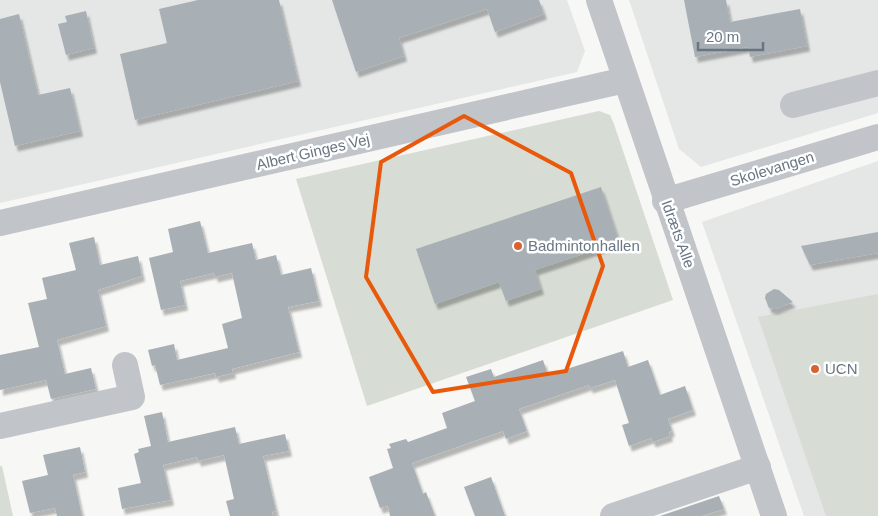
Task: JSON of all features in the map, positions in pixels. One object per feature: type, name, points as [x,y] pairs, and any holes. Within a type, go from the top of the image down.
[{"type":"street","name":"Idræts Alle","points":[[599,0],[774,516]]},
{"type":"street","name":"Albert Ginges Vej","points":[[0,223],[625,80]]},
{"type":"street","points":[[793,105],[878,83]]},
{"type":"street","name":"Skolevangen","points":[[666,201],[878,137]]},
{"type":"street","points":[[0,426],[132,397],[125,365]]},
{"type":"street","points":[[613,516],[758,467]]},
{"type":"highlighted area","points":[[464,116],[571,173],[603,266],[566,371],[433,392],[366,277],[381,162]]},
{"type":"shaded area","points":[[0,0],[567,0],[585,51],[577,72],[0,203]]},
{"type":"shaded area","points":[[629,0],[878,0],[878,113],[701,167],[679,149]]},
{"type":"shaded area","points":[[599,111],[610,115],[614,124],[673,300],[367,406],[296,179]]},
{"type":"shaded area","name":"UCN","points":[[878,161],[878,516],[804,516],[702,222]]},
{"type":"shaded area","points":[[878,294],[878,516],[826,516],[758,317]]},
{"type":"shaded area","points":[[0,466],[2,466],[13,516],[0,516]]},
{"type":"building","points":[[198,0],[279,0],[298,81],[135,120],[120,54],[167,43],[159,9]]},
{"type":"building","points":[[332,0],[539,0],[544,14],[495,32],[487,9],[399,38],[404,56],[356,72]]},
{"type":"building","points":[[684,0],[726,0],[730,22],[800,9],[807,46],[750,57],[748,47],[695,57]]},
{"type":"building","points":[[86,11],[94,48],[66,55],[58,24],[67,22],[65,16]]},
{"type":"building","points":[[19,14],[38,95],[70,88],[80,131],[15,146],[0,82],[0,19]]},
{"type":"building","name":"Badmintonhallen","points":[[601,187],[619,242],[535,270],[541,289],[506,301],[499,282],[435,304],[416,249]]},
{"type":"building","points":[[200,221],[208,253],[252,243],[256,260],[276,255],[281,275],[311,268],[319,301],[288,307],[299,352],[232,369],[233,373],[216,377],[215,373],[160,385],[155,365],[152,366],[148,350],[174,344],[177,360],[228,348],[222,324],[242,318],[232,273],[215,277],[214,273],[180,281],[185,305],[161,310],[149,258],[173,252],[168,229]]},
{"type":"building","points":[[878,232],[878,253],[810,265],[801,246]]},
{"type":"building","points":[[94,237],[100,265],[138,256],[142,276],[98,290],[106,326],[57,340],[65,374],[91,368],[96,389],[51,399],[46,380],[0,390],[0,355],[39,347],[28,303],[47,299],[42,278],[76,270],[69,243]]},
{"type":"building","points":[[774,289],[779,290],[793,302],[775,309],[769,308],[765,298],[766,294]]},
{"type":"building","points":[[623,351],[628,367],[648,360],[660,395],[685,386],[693,410],[668,419],[672,431],[669,432],[670,436],[653,442],[651,438],[629,446],[622,425],[629,423],[615,380],[590,388],[589,385],[519,409],[527,431],[506,439],[503,431],[412,463],[423,494],[426,492],[435,516],[390,516],[388,506],[380,508],[369,477],[393,468],[387,449],[391,448],[389,444],[406,439],[408,442],[447,428],[442,413],[475,401],[466,377],[491,369],[494,377],[543,360],[548,375]]},
{"type":"building","points":[[162,412],[168,442],[235,427],[239,444],[285,434],[289,451],[263,456],[276,511],[272,512],[273,516],[230,516],[226,501],[234,499],[224,455],[198,461],[197,457],[163,465],[171,500],[122,509],[118,488],[141,483],[134,454],[139,452],[138,449],[151,446],[144,416]]},
{"type":"building","points":[[80,447],[85,472],[73,475],[82,516],[57,516],[55,508],[30,513],[22,481],[48,475],[43,455]]},
{"type":"building","points":[[491,477],[505,516],[475,516],[464,487]]},
{"type":"building","points":[[719,496],[724,509],[702,516],[660,516]]},
{"type":"place","name":"Badmintonhallen","points":[[518,246]]},
{"type":"place","name":"UCN","points":[[815,369]]}]
